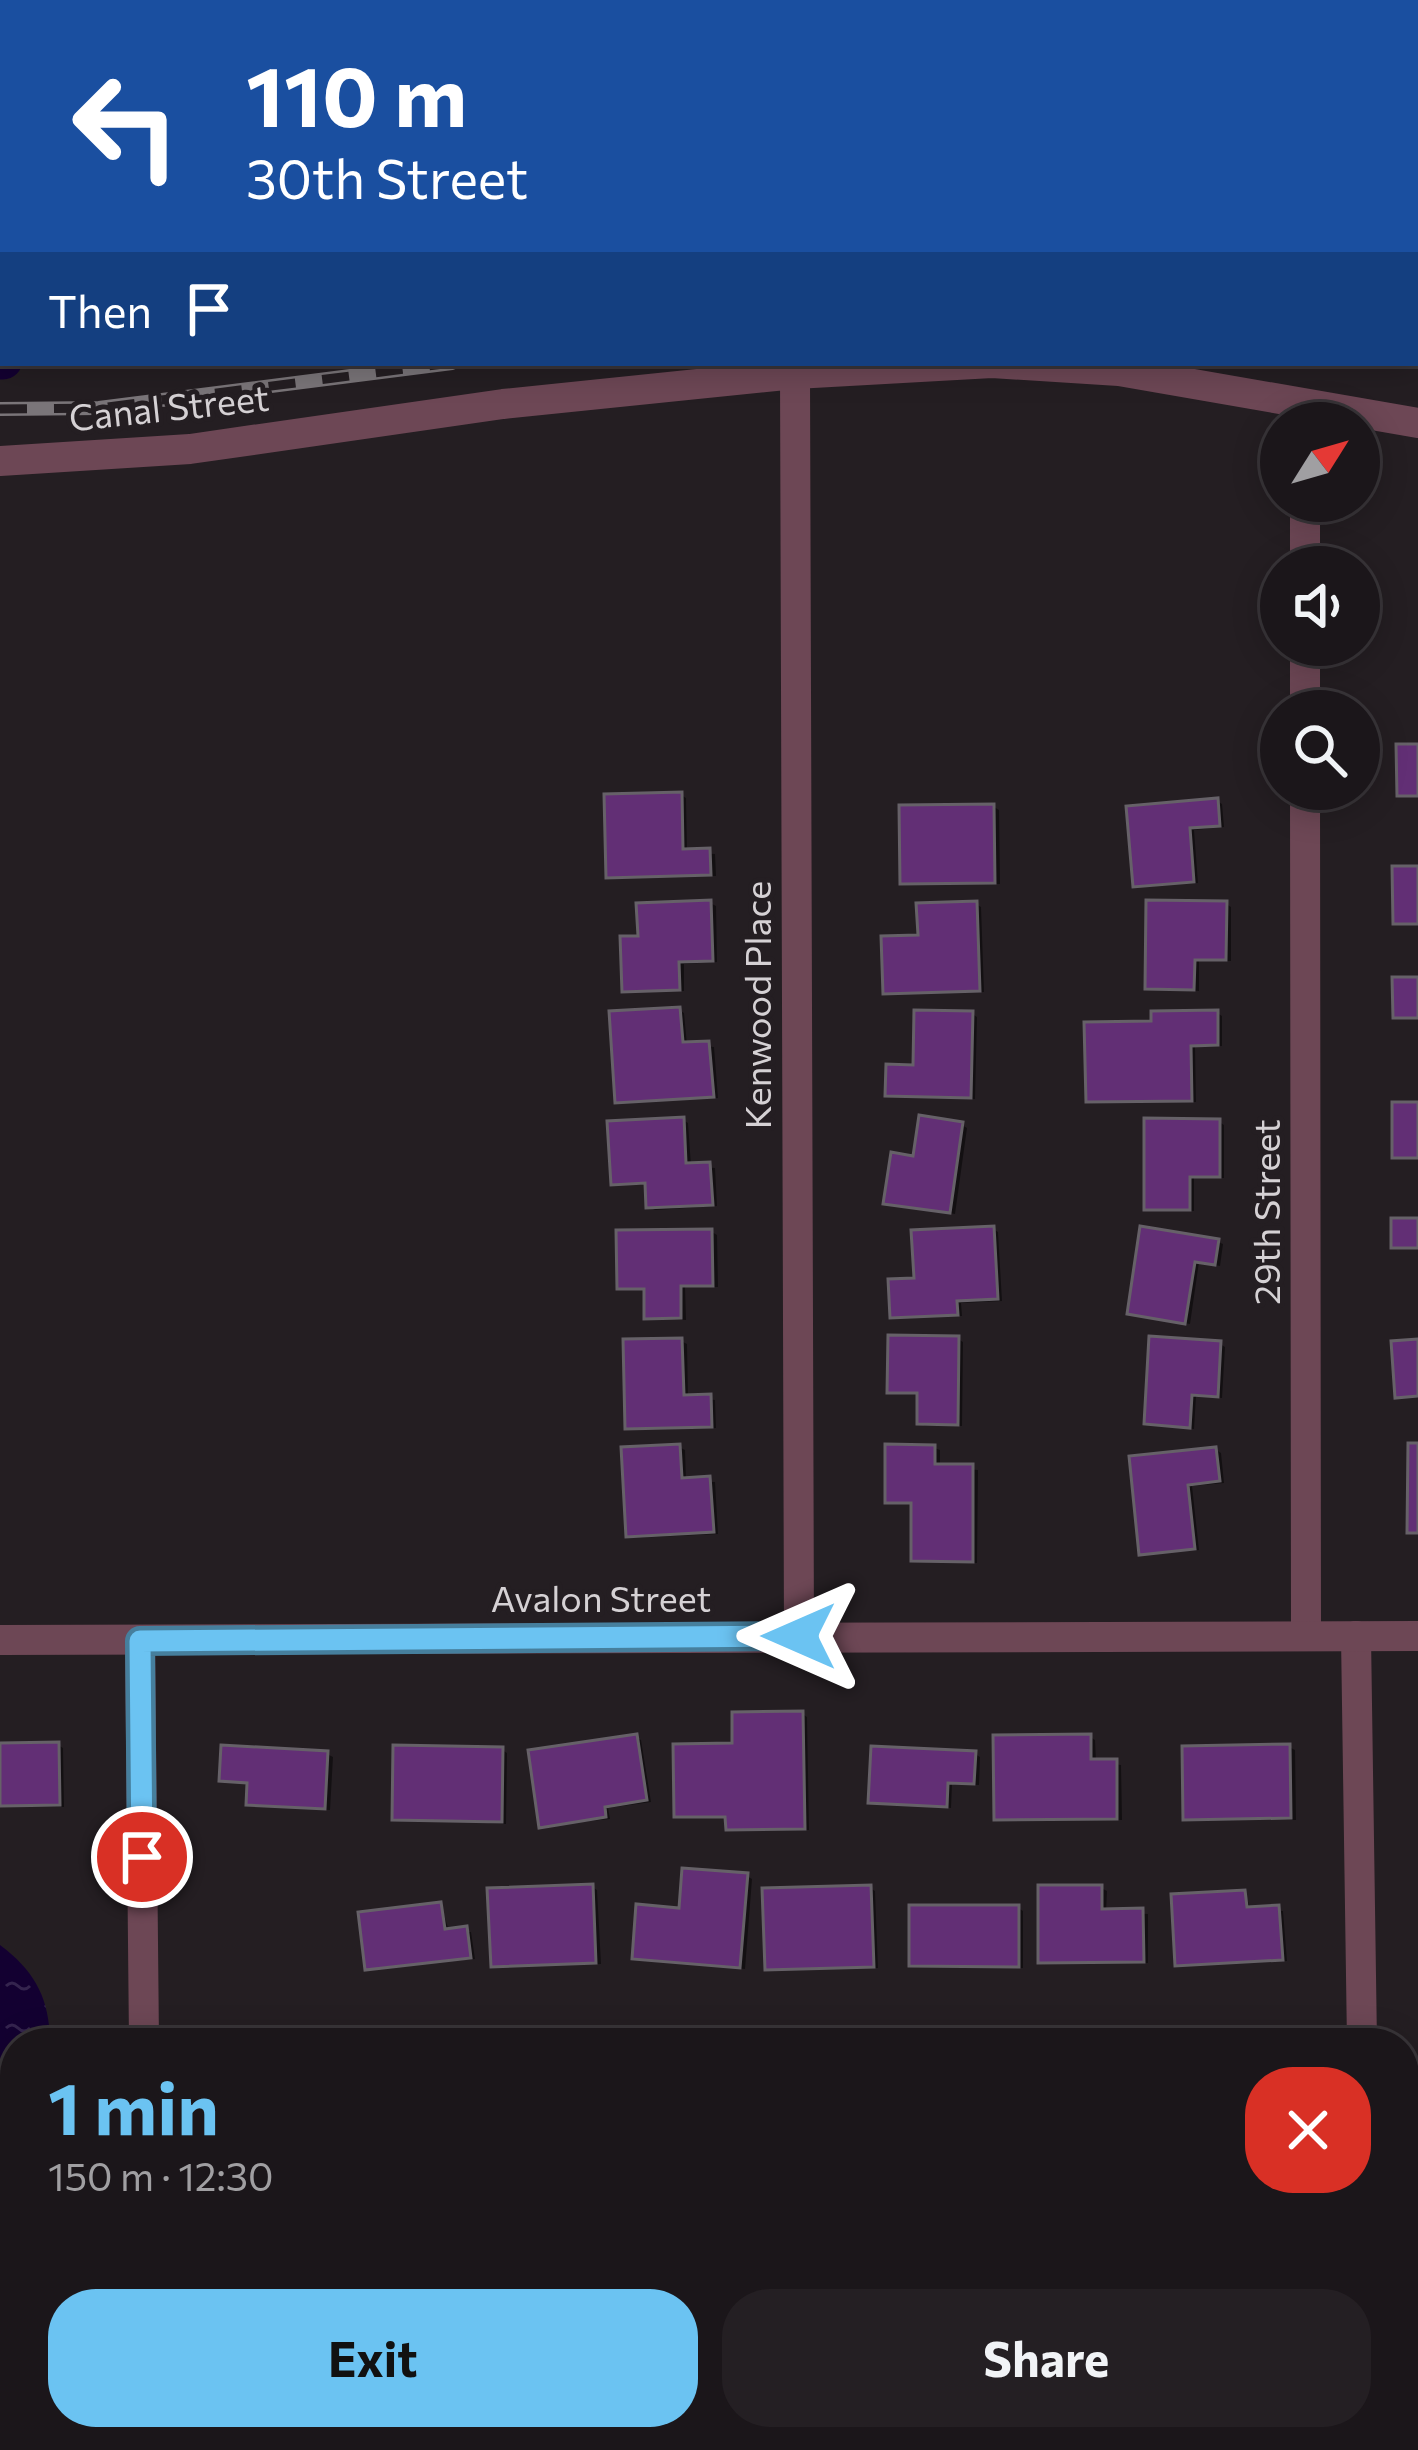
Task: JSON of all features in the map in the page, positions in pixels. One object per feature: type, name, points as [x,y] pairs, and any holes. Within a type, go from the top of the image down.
[{"type":"street","name":"Canal Street","points":[[0,460],[190,449],[502,404],[795,374],[938,366]]},
{"type":"street","name":"Canal Street","points":[[1040,366],[1119,371],[1260,402]]},
{"type":"street","name":"Kenwood Place","points":[[795,374],[799,1636]]},
{"type":"street","name":"Canal Street","points":[[1380,419],[1418,423]]},
{"type":"street","name":"29th Street","points":[[1306,810],[1306,1635]]},
{"type":"street","points":[[1356,1636],[1362,2028]]},
{"type":"street","name":"Avalon Street","points":[[0,1640],[1418,1636]]},
{"type":"street","points":[[140,1641],[144,2028]]},
{"type":"water","points":[[0,1945],[23,1965],[38,1987],[48,2028],[0,2028]]},
{"type":"building","points":[[1396,744],[1418,744],[1418,796],[1397,796]]},
{"type":"building","points":[[682,792],[683,849],[710,848],[711,875],[606,878],[604,794]]},
{"type":"building","points":[[1218,798],[1220,826],[1190,828],[1194,882],[1133,887],[1126,806]]},
{"type":"building","points":[[994,804],[995,883],[900,884],[899,805]]},
{"type":"building","points":[[1392,866],[1418,866],[1418,924],[1393,924]]},
{"type":"building","points":[[711,900],[713,961],[679,962],[680,990],[622,992],[620,936],[638,936],[636,903]]},
{"type":"building","points":[[1146,900],[1227,901],[1226,960],[1195,960],[1194,990],[1145,989]]},
{"type":"building","points":[[977,901],[980,991],[883,994],[881,936],[918,935],[916,903]]},
{"type":"building","points":[[1392,977],[1418,977],[1418,1018],[1393,1018]]},
{"type":"building","points":[[680,1007],[683,1042],[709,1041],[714,1097],[615,1103],[609,1011]]},
{"type":"building","points":[[914,1010],[973,1011],[971,1098],[885,1096],[886,1064],[913,1065]]},
{"type":"building","points":[[1218,1010],[1218,1045],[1191,1046],[1192,1101],[1086,1102],[1084,1022],[1151,1021],[1151,1011]]},
{"type":"building","points":[[1392,1102],[1418,1102],[1418,1158],[1392,1158]]},
{"type":"building","points":[[919,1115],[963,1122],[950,1213],[883,1204],[891,1152],[913,1156]]},
{"type":"building","points":[[684,1117],[686,1163],[710,1162],[713,1205],[646,1208],[645,1183],[611,1185],[607,1121]]},
{"type":"building","points":[[1144,1118],[1220,1119],[1220,1177],[1190,1177],[1190,1210],[1144,1210]]},
{"type":"building","points":[[1391,1218],[1418,1218],[1418,1248],[1391,1248]]},
{"type":"building","points":[[994,1226],[998,1299],[957,1301],[958,1315],[890,1318],[888,1279],[914,1278],[911,1230]]},
{"type":"building","points":[[1140,1226],[1219,1239],[1215,1265],[1195,1262],[1185,1324],[1127,1314]]},
{"type":"building","points":[[712,1229],[713,1286],[681,1286],[681,1318],[644,1319],[644,1289],[617,1289],[616,1230]]},
{"type":"building","points":[[888,1335],[959,1336],[958,1425],[917,1424],[917,1393],[887,1393]]},
{"type":"building","points":[[1149,1336],[1221,1341],[1218,1397],[1192,1395],[1190,1428],[1144,1424]]},
{"type":"building","points":[[682,1338],[684,1395],[711,1394],[712,1427],[625,1429],[623,1339]]},
{"type":"building","points":[[1418,1339],[1418,1396],[1395,1398],[1391,1341]]},
{"type":"building","points":[[1408,1443],[1418,1443],[1418,1533],[1407,1533]]},
{"type":"building","points":[[680,1444],[682,1478],[710,1476],[714,1532],[626,1537],[621,1447]]},
{"type":"building","points":[[885,1444],[935,1445],[935,1464],[973,1464],[973,1562],[911,1561],[911,1503],[885,1503]]},
{"type":"building","points":[[1216,1447],[1220,1481],[1188,1485],[1195,1549],[1139,1555],[1129,1456]]},
{"type":"building","points":[[803,1711],[805,1829],[726,1830],[725,1817],[674,1817],[673,1744],[732,1743],[732,1712]]},
{"type":"building","points":[[637,1734],[647,1800],[605,1807],[606,1817],[539,1828],[528,1750]]},
{"type":"building","points":[[1091,1734],[1091,1759],[1117,1759],[1117,1819],[994,1820],[993,1735]]},
{"type":"building","points":[[59,1742],[60,1805],[0,1806],[0,1743]]},
{"type":"building","points":[[1290,1744],[1291,1818],[1183,1820],[1182,1746]]},
{"type":"building","points":[[221,1745],[328,1751],[325,1809],[246,1805],[247,1783],[219,1781]]},
{"type":"building","points":[[393,1745],[503,1747],[502,1822],[392,1820]]},
{"type":"building","points":[[871,1746],[976,1751],[974,1784],[948,1783],[947,1807],[868,1803]]},
{"type":"building","points":[[682,1868],[748,1873],[740,1968],[632,1959],[636,1904],[679,1908]]},
{"type":"building","points":[[593,1884],[596,1963],[491,1967],[487,1888]]},
{"type":"building","points":[[871,1885],[874,1967],[765,1970],[762,1888]]},
{"type":"building","points":[[1038,1885],[1102,1885],[1102,1909],[1143,1908],[1144,1962],[1038,1963]]},
{"type":"building","points":[[1245,1890],[1247,1907],[1279,1905],[1283,1960],[1175,1966],[1171,1894]]},
{"type":"building","points":[[441,1902],[445,1929],[467,1926],[471,1958],[365,1970],[358,1912]]},
{"type":"building","points":[[909,1905],[1019,1905],[1019,1967],[909,1966]]},
{"type":"railway","points":[[0,409],[99,408],[428,366]]},
{"type":"route","points":[[142,1857],[140,1641],[799,1636]]}]
